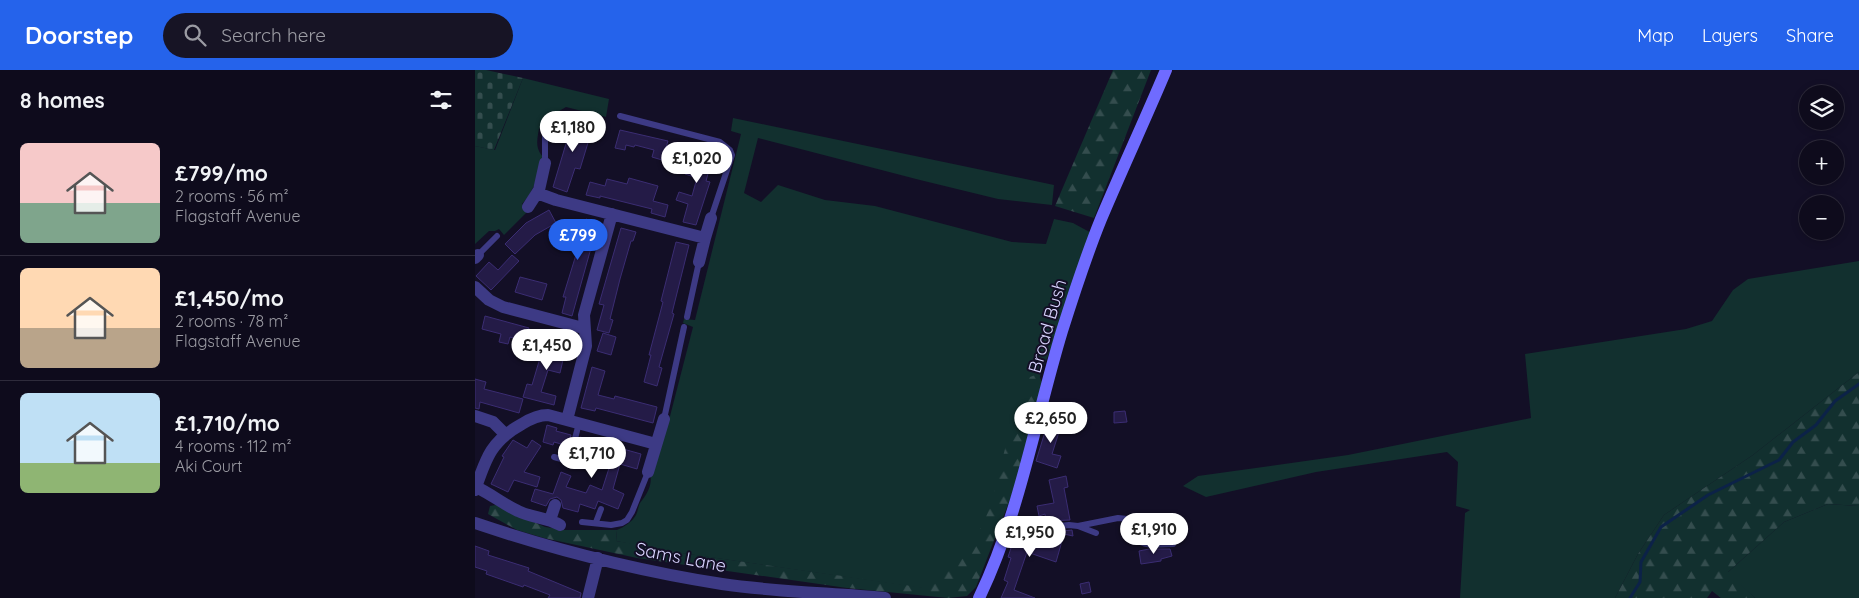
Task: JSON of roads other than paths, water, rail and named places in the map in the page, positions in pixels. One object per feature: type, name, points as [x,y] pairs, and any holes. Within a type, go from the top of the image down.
[{"type":"main road","name":"Broad Bush","points":[[979,598],[1006,532],[1083,264],[1166,70]]},
{"type":"street","points":[[528,207],[537,193],[545,163]]},
{"type":"street","points":[[537,193],[556,200],[705,238]]},
{"type":"street","points":[[573,422],[586,346],[583,328],[584,315],[612,214]]},
{"type":"street","points":[[699,262],[711,218]]},
{"type":"street","points":[[475,287],[489,300],[503,307],[583,328]]},
{"type":"street","points":[[555,505],[555,522],[519,511],[491,494],[475,488],[495,443],[505,434],[532,418],[542,415],[656,444]]},
{"type":"street","points":[[475,416],[493,422],[505,434]]},
{"type":"street","points":[[648,472],[664,419]]},
{"type":"street","name":"Sams Lane","points":[[475,522],[536,543],[669,574],[723,584],[885,598]]},
{"type":"street","points":[[588,598],[598,558]]},
{"type":"lane","points":[[620,116],[720,142],[730,150],[731,155],[711,218]]},
{"type":"lane","points":[[545,163],[545,135],[550,118]]},
{"type":"lane","points":[[476,256],[497,236]]},
{"type":"lane","points":[[687,317],[699,262]]},
{"type":"lane","points":[[664,419],[684,327]]},
{"type":"lane","points":[[554,457],[565,460],[570,458],[573,422]]},
{"type":"lane","points":[[582,522],[611,525],[627,520],[648,472]]},
{"type":"lane","points":[[596,522],[601,509]]},
{"type":"lane","points":[[1078,526],[1119,518],[1127,520],[1132,524],[1137,539],[1141,542],[1173,544]]},
{"type":"lane","points":[[1006,532],[1069,525],[1078,526],[1096,533]]},
{"type":"waterway","points":[[1630,598],[1640,582],[1641,562],[1661,527],[1708,495],[1779,460],[1793,442],[1816,425],[1835,401],[1859,384]]}]
